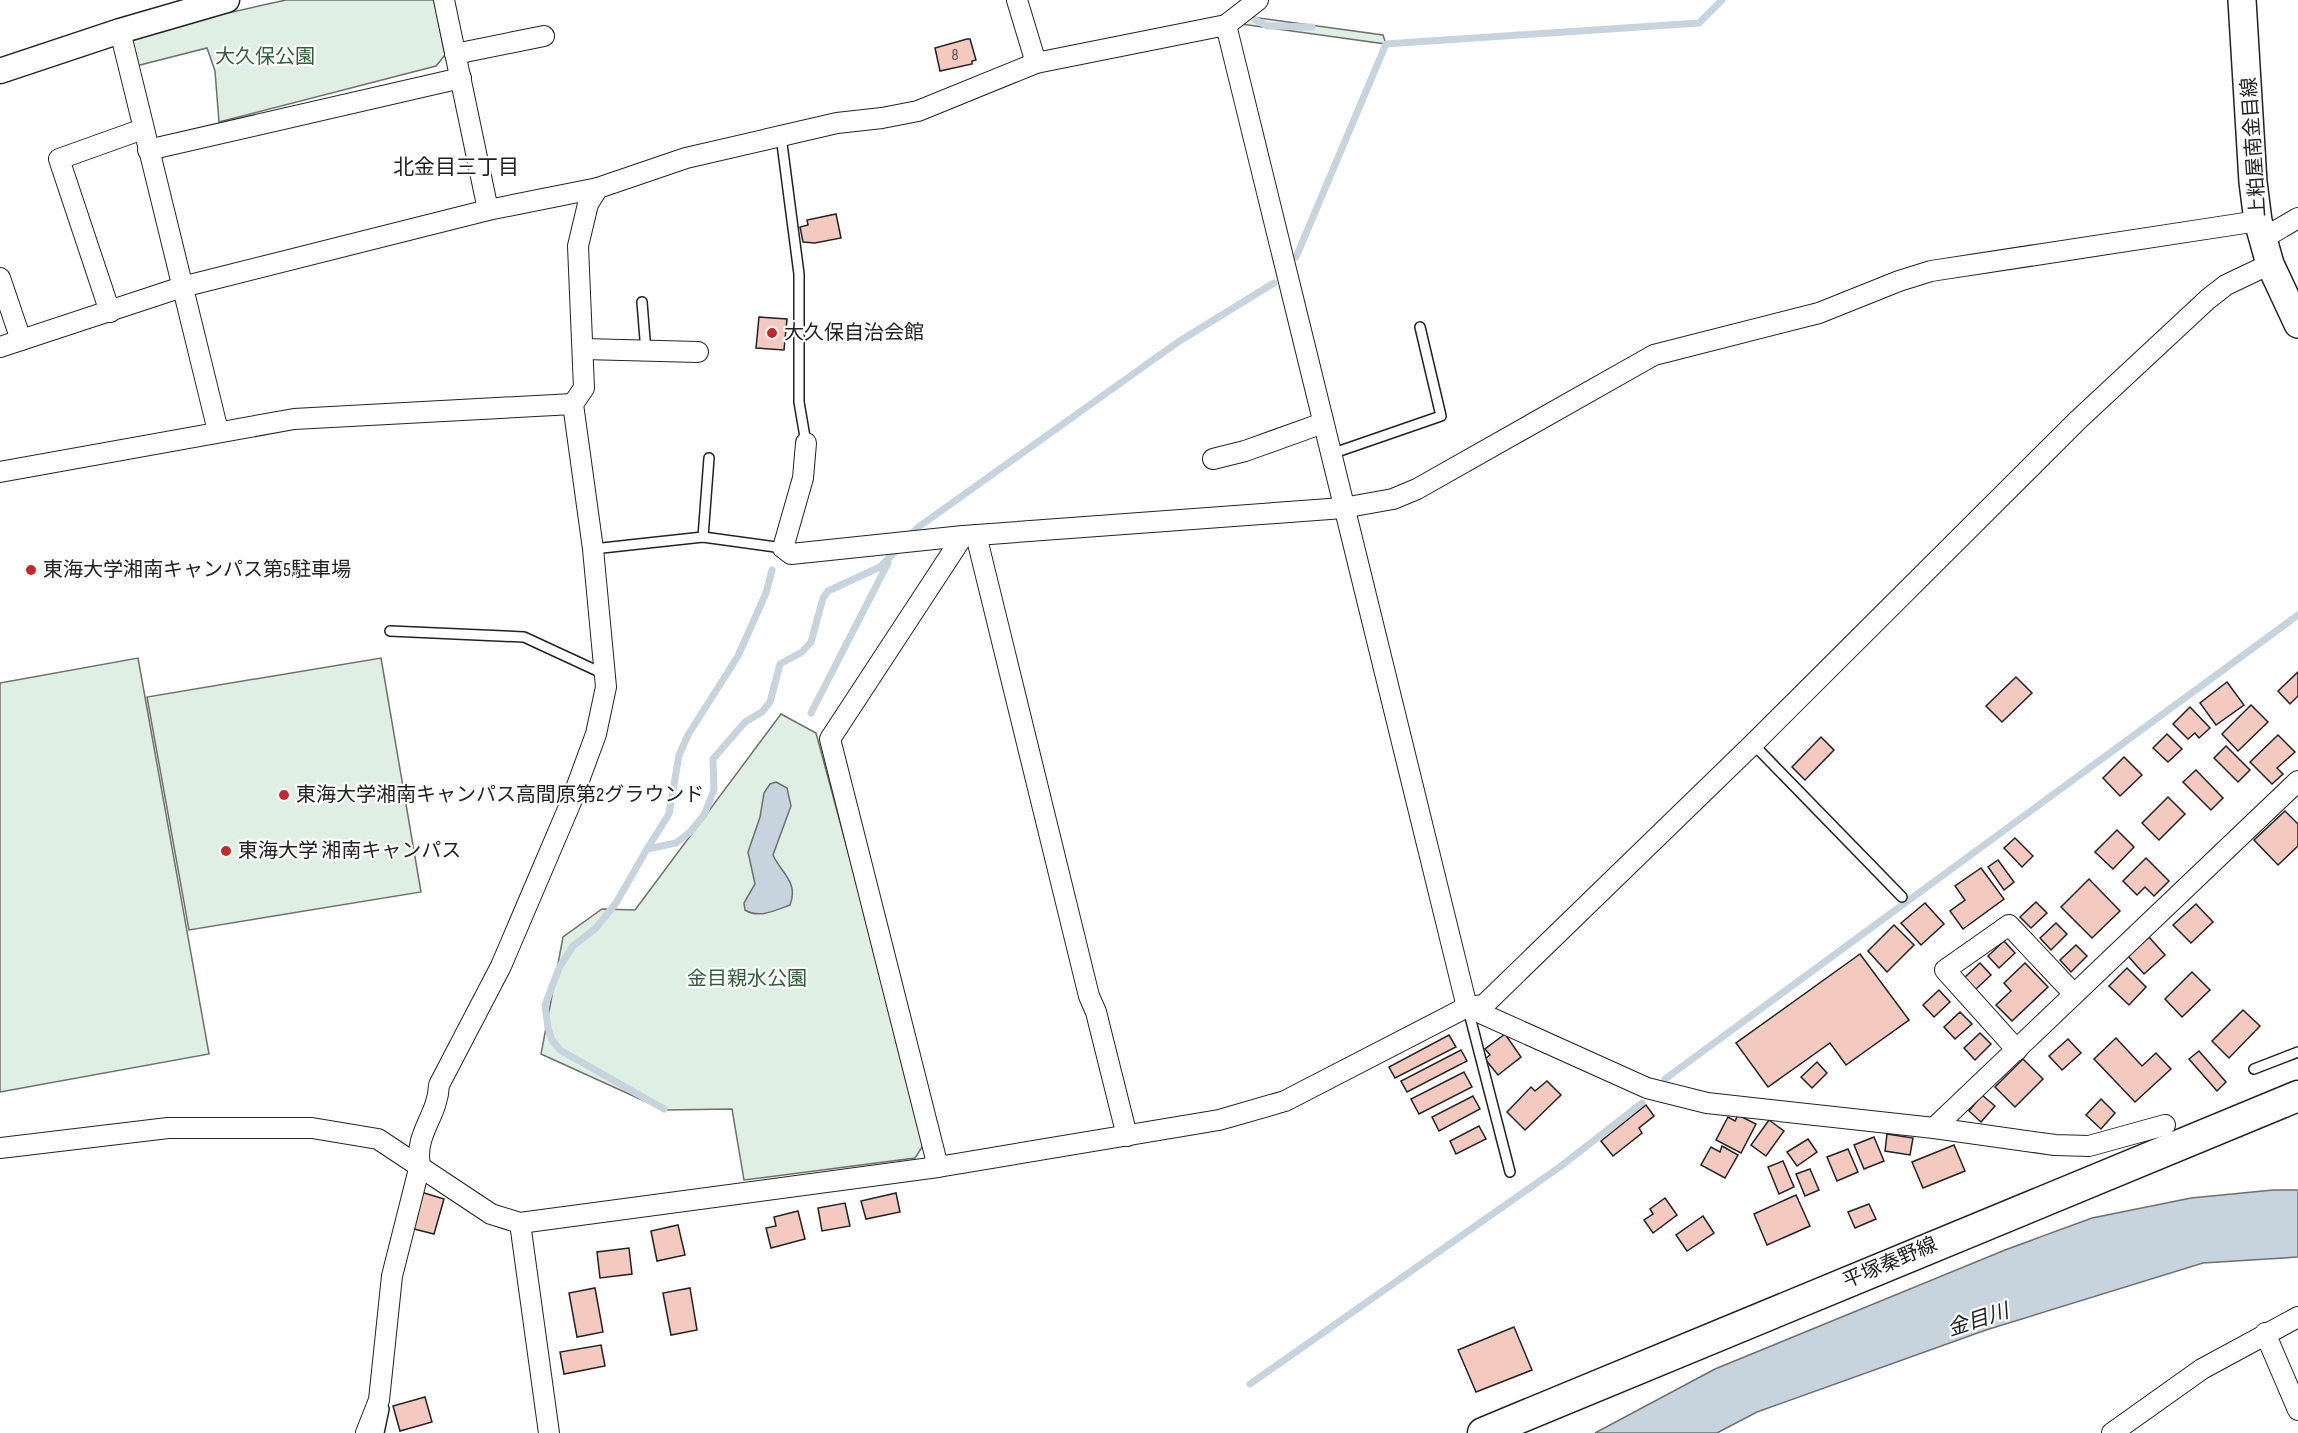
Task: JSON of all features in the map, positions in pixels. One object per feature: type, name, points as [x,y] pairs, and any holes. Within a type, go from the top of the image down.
[{"type":"main road","name":"上粕屋南金目線","points":[[2242,0],[2253,182],[2264,241],[2298,324]]},
{"type":"main road","name":"平塚秦野線","points":[[1483,1433],[2298,1096]]},
{"type":"street","points":[[0,71],[120,31],[228,0]]},
{"type":"street","points":[[444,0],[488,210]]},
{"type":"street","points":[[1017,0],[1036,63]]},
{"type":"street","points":[[0,347],[182,287],[488,210],[598,188],[686,158],[837,123],[918,111],[1036,63],[1226,25],[1258,0]]},
{"type":"street","points":[[1226,25],[1467,1007]]},
{"type":"street","points":[[120,31],[218,431]]},
{"type":"street","points":[[455,54],[544,36]]},
{"type":"street","points":[[148,150],[461,78]]},
{"type":"street","points":[[110,312],[59,159],[143,129]]},
{"type":"street","points":[[366,1433],[379,1400],[392,1276],[420,1165],[417,1149],[439,1097],[439,1086],[501,966],[571,802],[596,734],[606,687],[593,549],[573,404],[584,388],[578,246],[588,204],[598,188]]},
{"type":"street","points":[[0,1148],[168,1128],[312,1128],[378,1139],[492,1214],[520,1223],[938,1167],[1219,1120],[1285,1101],[1467,1007],[1484,1005],[1753,744],[2078,420],[2226,285],[2264,241],[2298,218]]},
{"type":"street","points":[[806,443],[803,478],[783,548],[791,554],[969,536],[1343,508],[1393,499],[1417,489],[1654,355],[1819,313],[1899,280],[1931,271],[2264,241]]},
{"type":"street","points":[[0,278],[21,340]]},
{"type":"street","points":[[584,350],[698,351]]},
{"type":"street","points":[[0,472],[294,419],[573,404]]},
{"type":"street","points":[[1213,459],[1245,451],[1323,423]]},
{"type":"street","points":[[969,536],[1127,1136]]},
{"type":"street","points":[[938,1167],[830,739],[969,536]]},
{"type":"street","points":[[1934,1128],[2017,1050],[2073,993],[2298,781]]},
{"type":"street","points":[[2017,1050],[1946,970],[2008,925],[2073,993]]},
{"type":"street","points":[[1467,1007],[1647,1088],[1707,1103],[1934,1128],[2055,1145],[2089,1146],[2165,1125]]},
{"type":"street","points":[[520,1223],[549,1433]]},
{"type":"street","points":[[2112,1433],[2202,1369],[2298,1317]]},
{"type":"street","points":[[2265,1333],[2298,1410]]},
{"type":"lane","points":[[781,136],[799,273],[798,402],[806,443]]},
{"type":"lane","points":[[642,302],[646,352]]},
{"type":"lane","points":[[1331,454],[1441,416],[1420,327]]},
{"type":"lane","points":[[703,537],[709,458]]},
{"type":"lane","points":[[593,549],[703,537],[783,548]]},
{"type":"lane","points":[[390,631],[524,637],[605,675]]},
{"type":"lane","points":[[1753,744],[1902,897]]},
{"type":"lane","points":[[1467,1007],[1510,1172]]},
{"type":"lane","points":[[2254,1069],[2298,1052]]},
{"type":"lane","points":[[379,1400],[384,1409],[379,1433]]},
{"type":"green space","name":"大久保公園","points":[[286,0],[434,0],[445,55],[436,66],[219,122],[215,71],[207,48],[136,66],[128,35]]},
{"type":"green space","points":[[1237,15],[1383,35],[1386,44],[1226,22]]},
{"type":"green space","points":[[138,658],[209,1054],[0,1092],[0,683]]},
{"type":"green space","name":"東海大学湘南キャンパス高間原第2グラウンド","points":[[381,658],[421,892],[189,930],[147,697]]},
{"type":"green space","name":"金目親水公園","points":[[781,714],[816,733],[926,1141],[915,1158],[744,1180],[732,1109],[664,1110],[541,1054],[563,937],[602,909],[635,910]]},
{"type":"water","points":[[776,782],[787,788],[791,806],[773,855],[791,884],[792,897],[790,905],[768,913],[750,913],[745,910],[744,903],[755,884],[748,852],[760,817],[764,793],[770,784]]},
{"type":"water","name":"金目川","points":[[2273,1190],[2298,1190],[2298,1257],[2203,1263],[1986,1330],[1757,1412],[1717,1433],[1595,1433],[1715,1369],[2005,1250],[2092,1218],[2191,1198]]},
{"type":"building","points":[[970,39],[976,60],[972,61],[972,64],[940,71],[935,48]]},
{"type":"building","points":[[836,214],[841,238],[815,243],[803,242],[800,227],[808,225],[807,220]]},
{"type":"building","name":"大久保自治会館","points":[[759,317],[787,319],[784,350],[756,348]]},
{"type":"building","points":[[2298,672],[2298,696],[2290,704],[2278,691]]},
{"type":"building","points":[[2016,677],[2032,693],[2002,722],[1986,706]]},
{"type":"building","points":[[2227,682],[2244,705],[2216,725],[2200,703]]},
{"type":"building","points":[[2251,705],[2268,722],[2238,751],[2222,734]]},
{"type":"building","points":[[2190,707],[2210,728],[2199,738],[2195,733],[2188,739],[2173,724]]},
{"type":"building","points":[[2167,734],[2182,749],[2168,762],[2153,748]]},
{"type":"building","points":[[2278,735],[2295,752],[2277,768],[2283,774],[2272,784],[2250,762]]},
{"type":"building","points":[[1821,737],[1834,750],[1805,780],[1792,767]]},
{"type":"building","points":[[2226,746],[2250,770],[2238,782],[2214,758]]},
{"type":"building","points":[[2124,757],[2142,775],[2120,796],[2103,778]]},
{"type":"building","points":[[2196,770],[2223,798],[2211,810],[2183,782]]},
{"type":"building","points":[[2168,797],[2185,814],[2159,840],[2142,823]]},
{"type":"building","points":[[2285,811],[2298,824],[2298,846],[2278,865],[2254,840]]},
{"type":"building","points":[[2117,830],[2134,847],[2113,869],[2095,852]]},
{"type":"building","points":[[2015,838],[2033,856],[2022,867],[2004,848]]},
{"type":"building","points":[[2146,858],[2169,881],[2154,896],[2145,887],[2137,895],[2123,881]]},
{"type":"building","points":[[1998,860],[2014,882],[2004,890],[1988,867]]},
{"type":"building","points":[[1981,868],[2004,899],[1963,929],[1950,911],[1965,900],[1955,886]]},
{"type":"building","points":[[2089,879],[2120,911],[2092,938],[2061,907]]},
{"type":"building","points":[[2036,902],[2047,913],[2031,928],[2020,917]]},
{"type":"building","points":[[1925,903],[1944,924],[1921,945],[1901,923]]},
{"type":"building","points":[[2196,904],[2213,922],[2191,943],[2173,925]]},
{"type":"building","points":[[2056,923],[2067,934],[2051,950],[2040,938]]},
{"type":"building","points":[[1894,925],[1914,945],[1887,972],[1868,951]]},
{"type":"building","points":[[2149,937],[2165,955],[2144,974],[2128,956]]},
{"type":"building","points":[[2004,941],[2015,953],[1999,968],[1988,956]]},
{"type":"building","points":[[2076,945],[2087,956],[2071,972],[2060,960]]},
{"type":"building","points":[[1860,954],[1909,1020],[1846,1065],[1830,1043],[1768,1087],[1736,1043]]},
{"type":"building","points":[[1980,963],[1991,975],[1975,990],[1964,978]]},
{"type":"building","points":[[2025,963],[2048,987],[2012,1021],[1996,1005],[2011,991],[2004,983]]},
{"type":"building","points":[[2127,968],[2146,987],[2129,1005],[2109,986]]},
{"type":"building","points":[[2192,972],[2210,990],[2182,1017],[2165,999]]},
{"type":"building","points":[[1939,990],[1950,1002],[1934,1017],[1923,1005]]},
{"type":"building","points":[[2243,1010],[2260,1026],[2229,1058],[2212,1041]]},
{"type":"building","points":[[1960,1012],[1972,1024],[1955,1039],[1944,1027]]},
{"type":"building","points":[[1980,1033],[1991,1044],[1975,1060],[1964,1048]]},
{"type":"building","points":[[1505,1034],[1521,1057],[1498,1075],[1485,1059],[1490,1055],[1485,1049]]},
{"type":"building","points":[[1449,1035],[1456,1047],[1395,1078],[1389,1067]]},
{"type":"building","points":[[2116,1038],[2142,1066],[2156,1053],[2171,1069],[2135,1102],[2094,1059]]},
{"type":"building","points":[[2068,1039],[2081,1053],[2062,1070],[2049,1056]]},
{"type":"building","points":[[1461,1050],[1467,1061],[1407,1092],[1401,1081]]},
{"type":"building","points":[[2199,1051],[2226,1082],[2217,1091],[2189,1059]]},
{"type":"building","points":[[2023,1059],[2043,1079],[2015,1107],[1995,1087]]},
{"type":"building","points":[[1817,1062],[1827,1073],[1812,1088],[1801,1077]]},
{"type":"building","points":[[1464,1072],[1472,1087],[1419,1114],[1411,1099]]},
{"type":"building","points":[[1547,1081],[1561,1095],[1525,1130],[1507,1112],[1531,1087],[1535,1091]]},
{"type":"building","points":[[1982,1095],[1995,1106],[1981,1122],[1969,1111]]},
{"type":"building","points":[[1473,1096],[1480,1109],[1439,1131],[1432,1117]]},
{"type":"building","points":[[2101,1099],[2115,1113],[2101,1129],[2086,1115]]},
{"type":"building","points":[[1646,1105],[1654,1116],[1639,1128],[1642,1133],[1613,1156],[1601,1141]]},
{"type":"building","points":[[1738,1115],[1756,1124],[1741,1153],[1716,1140],[1728,1117],[1735,1121]]},
{"type":"building","points":[[1769,1120],[1784,1131],[1766,1156],[1751,1145]]},
{"type":"building","points":[[1479,1126],[1486,1139],[1456,1154],[1450,1141]]},
{"type":"building","points":[[1887,1134],[1913,1138],[1910,1155],[1885,1151]]},
{"type":"building","points":[[1874,1137],[1884,1161],[1864,1169],[1854,1145]]},
{"type":"building","points":[[1808,1139],[1817,1152],[1797,1166],[1787,1152]]},
{"type":"building","points":[[1954,1145],[1965,1171],[1923,1188],[1912,1162]]},
{"type":"building","points":[[1722,1146],[1738,1155],[1725,1178],[1701,1165],[1711,1147],[1720,1152]]},
{"type":"building","points":[[1848,1149],[1858,1172],[1837,1181],[1827,1157]]},
{"type":"building","points":[[1783,1161],[1794,1187],[1779,1194],[1768,1167]]},
{"type":"building","points":[[1810,1169],[1819,1190],[1805,1196],[1796,1174]]},
{"type":"building","points":[[421,1192],[444,1199],[434,1234],[410,1228]]},
{"type":"building","points":[[896,1193],[900,1212],[866,1219],[861,1201]]},
{"type":"building","points":[[1796,1195],[1810,1226],[1767,1245],[1754,1214]]},
{"type":"building","points":[[1665,1198],[1677,1215],[1653,1233],[1644,1220],[1653,1214],[1650,1209]]},
{"type":"building","points":[[845,1203],[850,1226],[822,1231],[818,1208]]},
{"type":"building","points":[[1869,1204],[1876,1219],[1855,1228],[1848,1212]]},
{"type":"building","points":[[798,1211],[805,1239],[771,1248],[766,1228],[776,1226],[774,1217]]},
{"type":"building","points":[[1703,1216],[1714,1233],[1687,1251],[1676,1235]]},
{"type":"building","points":[[678,1225],[685,1255],[657,1261],[651,1231]]},
{"type":"building","points":[[629,1248],[632,1274],[600,1278],[597,1252]]},
{"type":"building","points":[[595,1288],[603,1332],[577,1337],[569,1293]]},
{"type":"building","points":[[690,1288],[697,1330],[671,1335],[663,1293]]},
{"type":"building","points":[[1514,1327],[1532,1370],[1476,1392],[1458,1350]]},
{"type":"building","points":[[601,1345],[605,1366],[564,1374],[560,1352]]},
{"type":"building","points":[[425,1397],[432,1422],[400,1431],[393,1406]]},
{"type":"waterway","points":[[1296,257],[1386,44],[1699,23],[1722,0]]},
{"type":"waterway","points":[[1256,20],[1267,26],[1312,27]]},
{"type":"waterway","points":[[909,537],[917,528],[1178,342],[1274,283]]},
{"type":"waterway","points":[[664,1109],[560,1050],[552,1040],[545,1005],[560,966],[573,946],[596,928],[616,903],[647,849],[676,843],[690,832],[704,815],[714,790],[713,759],[745,722],[762,712],[770,702],[780,664],[802,652],[811,642],[823,598],[828,591],[880,567],[900,547]]},
{"type":"waterway","points":[[811,713],[888,563]]},
{"type":"waterway","points":[[647,849],[669,814],[679,755],[688,735],[738,656],[766,593],[772,570]]},
{"type":"waterway","points":[[1665,1079],[2298,615]]},
{"type":"waterway","points":[[1250,1384],[1561,1166],[1642,1103]]},
{"type":"place","name":"大久保自治会館","points":[[772,333]]},
{"type":"place","name":"東海大学湘南キャンパス第5駐車場","points":[[31,570]]},
{"type":"place","name":"東海大学湘南キャンパス高間原第2グラウンド","points":[[284,795]]},
{"type":"place","name":"東海大学 湘南キャンパス","points":[[226,851]]},
{"type":"district","name":"北金目三丁目","points":[[456,167]]}]
